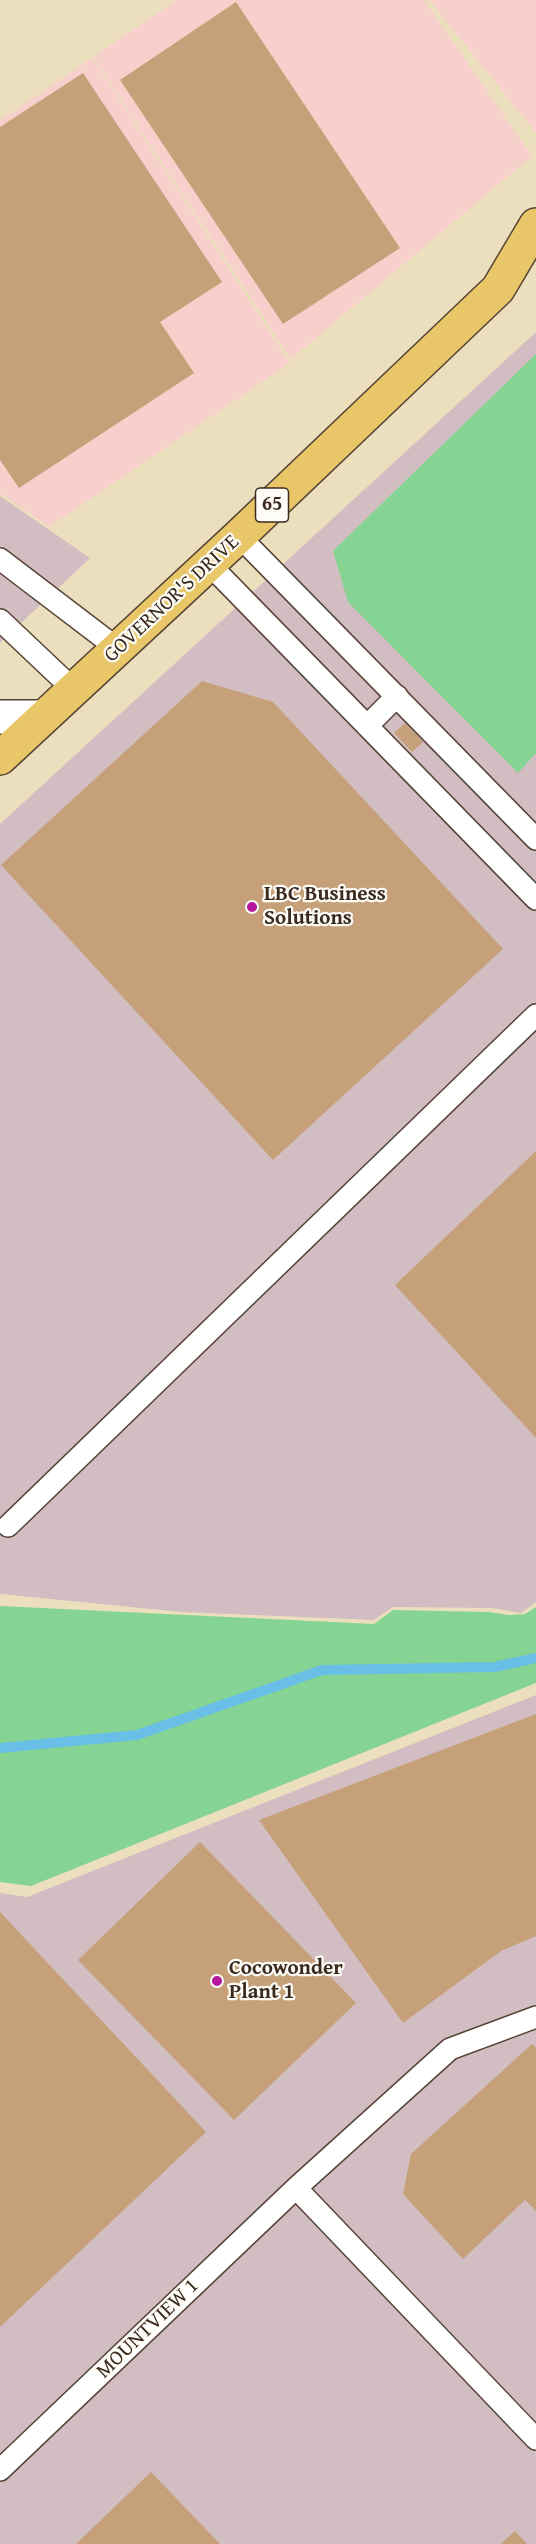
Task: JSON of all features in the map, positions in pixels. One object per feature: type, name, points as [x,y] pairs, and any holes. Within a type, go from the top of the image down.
[{"type":"highway","name":"GOVERNOR'S DRIVE","points":[[0,758],[239,536],[498,289],[536,225]]},
{"type":"highway","name":"GOVERNOR'S DRIVE","points":[[498,289],[536,272]]},
{"type":"street","points":[[0,717],[44,717]]},
{"type":"lane","points":[[239,536],[536,839]]},
{"type":"lane","points":[[0,559],[118,649]]},
{"type":"lane","points":[[208,564],[536,899]]},
{"type":"lane","points":[[0,620],[74,690]]},
{"type":"lane","points":[[367,726],[397,696]]},
{"type":"lane","points":[[8,1526],[536,1015]]},
{"type":"lane","name":"MOUNTVIEW 1","points":[[0,2470],[296,2188],[450,2049],[536,2017]]},
{"type":"lane","points":[[296,2188],[536,2439]]},
{"type":"shaded area","points":[[177,0],[424,0],[532,156],[291,359],[93,57]]},
{"type":"shaded area","points":[[536,0],[536,133],[430,1]]},
{"type":"shaded area","points":[[92,58],[290,363],[49,527],[0,493],[0,120]]},
{"type":"shaded area","points":[[536,332],[536,1602],[521,1613],[492,1608],[393,1607],[374,1620],[181,1612],[0,1594],[0,824]]},
{"type":"shaded area","points":[[0,496],[90,558],[0,643]]},
{"type":"shaded area","points":[[536,1695],[536,2544],[0,2544],[0,1893],[27,1897]]},
{"type":"green space","points":[[536,354],[536,753],[518,773],[348,602],[333,551]]},
{"type":"green space","points":[[0,1606],[374,1624],[393,1610],[489,1612],[509,1615],[525,1614],[536,1607],[536,1683],[31,1886],[0,1882]]},
{"type":"building","points":[[236,2],[400,248],[283,324],[120,80]]},
{"type":"building","points":[[83,73],[222,282],[160,322],[194,373],[19,488],[0,460],[0,127]]},
{"type":"building","name":"LBC Business Solutions","points":[[202,681],[273,702],[503,949],[273,1160],[1,865]]},
{"type":"building","points":[[405,723],[423,742],[412,752],[394,733]]},
{"type":"building","points":[[536,1151],[536,1438],[395,1285]]},
{"type":"building","points":[[536,1714],[536,1936],[501,1951],[403,2023],[259,1820]]},
{"type":"building","name":"Cocowonder Plant 1","points":[[200,1842],[356,2003],[234,2120],[78,1960]]},
{"type":"building","points":[[0,1912],[206,2132],[0,2327]]},
{"type":"building","points":[[532,2044],[536,2048],[536,2211],[525,2200],[463,2259],[403,2194],[411,2154]]},
{"type":"building","points":[[151,2472],[220,2544],[76,2544]]},
{"type":"building","points":[[515,2531],[527,2544],[501,2544]]},
{"type":"waterway","points":[[0,1748],[137,1735],[322,1670],[495,1667],[536,1658]]},
{"type":"place","name":"LBC Business Solutions","points":[[252,907]]},
{"type":"place","name":"Cocowonder Plant 1","points":[[217,1981]]}]
